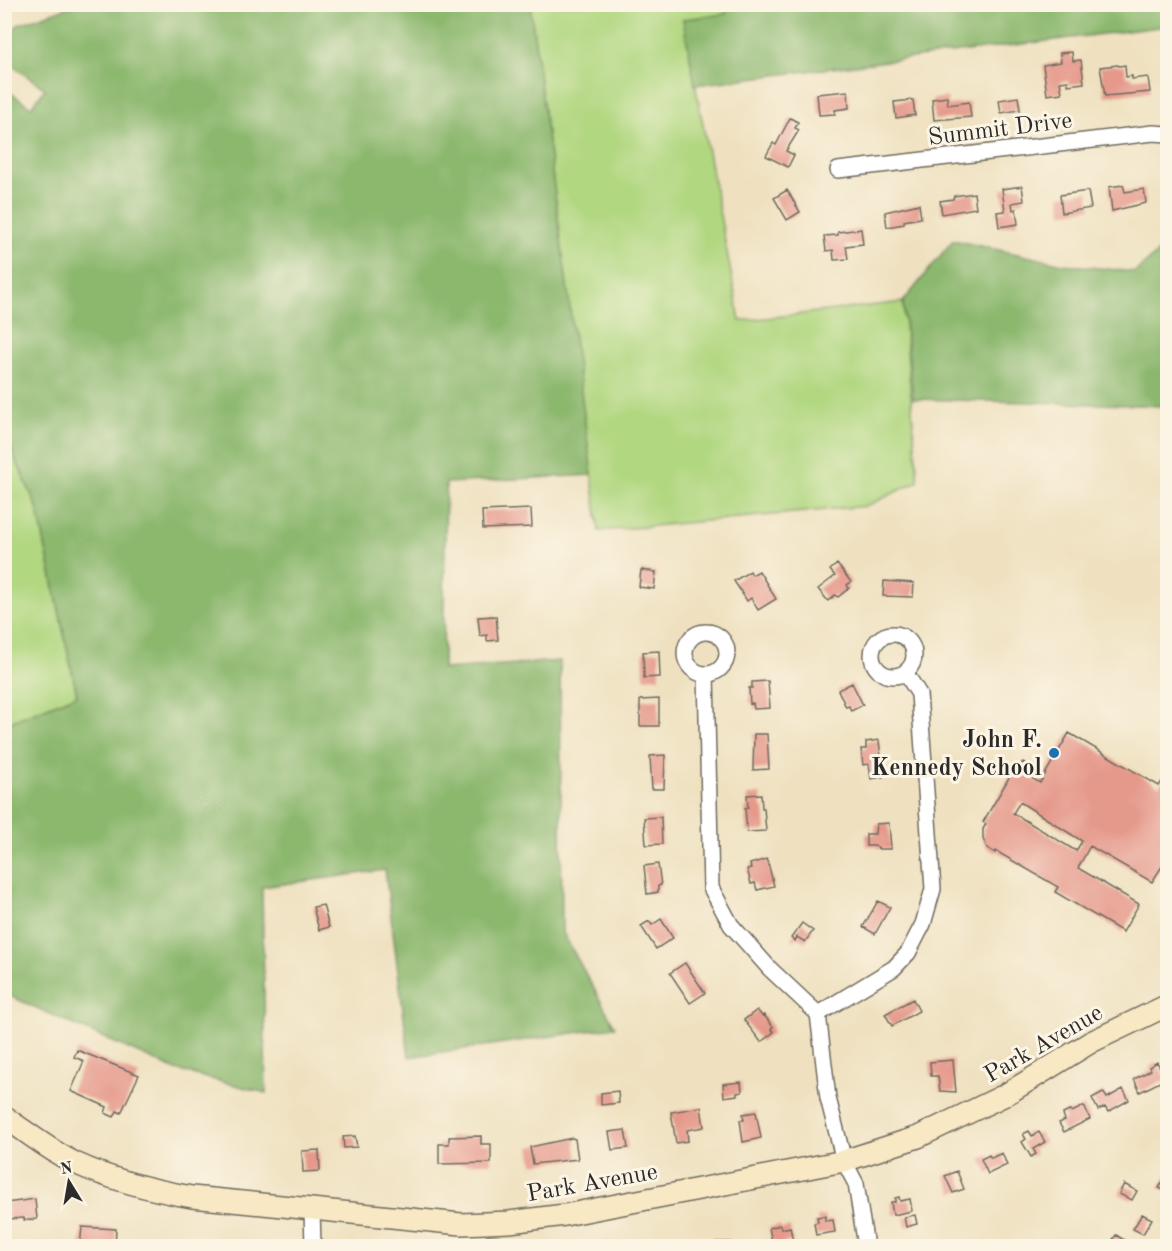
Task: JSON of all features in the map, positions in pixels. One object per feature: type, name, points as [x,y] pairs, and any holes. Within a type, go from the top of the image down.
[{"type":"main road","name":"Park Avenue","points":[[4,1117],[73,1162],[132,1184],[192,1197],[461,1224],[509,1222],[565,1215],[844,1161],[918,1137],[1005,1095],[1090,1042],[1167,1005]]},
{"type":"street","name":"Summit Drive","points":[[838,170],[1153,134],[1167,135]]},
{"type":"street","points":[[818,1014],[894,968],[908,953],[923,924],[933,889],[919,694],[905,672]]},
{"type":"street","points":[[706,674],[709,720],[711,888],[731,925],[770,969],[818,1014],[828,1098],[844,1161],[856,1184],[867,1246]]},
{"type":"street","points":[[312,1210],[313,1246]]},
{"type":"green space","points":[[1167,4],[1167,26],[695,85],[683,19],[726,14],[725,5]]},
{"type":"green space","points":[[74,5],[530,5],[592,475],[446,483],[443,669],[560,661],[562,931],[615,1027],[409,1057],[385,870],[262,887],[266,1093],[176,1070],[5,994],[5,724],[77,695],[37,507],[5,435],[5,89],[31,107],[45,89],[5,60],[5,47],[17,25]]},
{"type":"green space","points":[[530,5],[725,5],[726,14],[683,20],[740,321],[903,302],[918,481],[867,506],[599,531]]},
{"type":"green space","points":[[953,240],[1063,264],[1135,272],[1167,245],[1167,406],[913,399],[903,302]]},
{"type":"green space","points":[[4,435],[37,507],[77,695],[5,724]]},
{"type":"building","points":[[1072,52],[1073,61],[1081,60],[1084,83],[1068,85],[1068,81],[1060,82],[1062,93],[1047,95],[1043,65],[1061,62],[1060,53]]},
{"type":"building","points":[[1125,65],[1126,77],[1132,76],[1132,79],[1148,77],[1150,92],[1105,96],[1100,67]]},
{"type":"building","points":[[848,91],[849,108],[835,110],[835,114],[819,115],[817,94]]},
{"type":"building","points":[[947,97],[948,105],[969,102],[971,117],[934,120],[932,99]]},
{"type":"building","points":[[1018,97],[1020,110],[1001,113],[999,100]]},
{"type":"building","points":[[913,100],[915,115],[896,118],[894,102]]},
{"type":"building","points":[[790,118],[798,122],[795,128],[799,130],[786,151],[794,155],[788,167],[766,156],[773,143],[776,145]]},
{"type":"building","points":[[1123,185],[1125,192],[1144,189],[1146,203],[1112,211],[1109,187]]},
{"type":"building","points":[[1022,186],[1024,201],[1012,203],[1013,210],[1016,209],[1018,224],[999,227],[997,212],[1005,211],[1002,189]]},
{"type":"building","points":[[787,190],[800,212],[787,220],[774,198]]},
{"type":"building","points":[[1088,191],[1091,208],[1062,213],[1060,195]]},
{"type":"building","points":[[974,193],[976,208],[942,214],[940,201]]},
{"type":"building","points":[[919,204],[921,218],[887,227],[885,212]]},
{"type":"building","points":[[861,229],[863,244],[846,246],[848,259],[834,260],[833,250],[826,251],[824,236]]},
{"type":"building","points":[[531,509],[532,527],[483,529],[482,511]]},
{"type":"building","points":[[837,564],[851,582],[847,585],[849,588],[838,597],[835,595],[828,601],[818,589],[835,576],[830,570]]},
{"type":"building","points":[[641,570],[656,572],[654,589],[639,587]]},
{"type":"building","points":[[750,571],[752,575],[759,571],[776,599],[758,610],[751,598],[747,601],[734,581]]},
{"type":"building","points":[[884,581],[914,583],[913,597],[883,596]]},
{"type":"building","points":[[496,616],[498,640],[487,641],[487,635],[480,636],[478,617]]},
{"type":"building","points":[[659,651],[660,677],[644,678],[643,652]]},
{"type":"building","points":[[768,681],[770,708],[754,709],[753,703],[750,704],[749,688],[752,688],[752,682]]},
{"type":"building","points":[[852,683],[863,705],[851,711],[849,706],[846,707],[838,690]]},
{"type":"building","points":[[659,699],[659,726],[640,726],[640,700]]},
{"type":"building","points":[[1069,733],[1159,786],[1165,777],[1168,778],[1165,790],[1168,791],[1168,857],[1152,882],[1090,846],[1078,868],[1139,904],[1123,932],[1055,892],[1058,887],[987,848],[983,839],[983,829],[986,824],[983,822],[1017,764],[1020,766],[1023,762],[1035,769],[1030,777],[1040,783]],"holes":[[[1020,802],[1082,841],[1076,851],[1013,813]]]},
{"type":"building","points":[[754,734],[767,734],[769,769],[753,770]]},
{"type":"building","points":[[879,740],[883,777],[871,779],[869,764],[863,765],[861,749],[866,749],[866,742]]},
{"type":"building","points":[[665,755],[664,789],[652,789],[650,756]]},
{"type":"building","points":[[761,794],[766,831],[747,832],[745,808],[748,808],[747,795]]},
{"type":"building","points":[[661,817],[662,844],[646,845],[644,818]]},
{"type":"building","points":[[889,823],[891,849],[866,846],[866,834],[875,834],[876,824]]},
{"type":"building","points":[[767,859],[774,886],[757,890],[755,883],[751,884],[747,869],[751,868],[750,864]]},
{"type":"building","points":[[658,864],[661,885],[658,886],[658,892],[647,894],[644,866]]},
{"type":"building","points":[[878,901],[890,907],[875,934],[863,927]]},
{"type":"building","points":[[323,905],[329,927],[319,930],[313,907]]},
{"type":"building","points":[[661,919],[673,938],[656,949],[641,926],[649,921],[652,925]]},
{"type":"building","points":[[802,923],[813,931],[805,942],[797,937],[795,941],[791,938]]},
{"type":"building","points":[[685,963],[705,993],[690,1003],[670,973]]},
{"type":"building","points":[[913,999],[919,1011],[892,1026],[885,1014]]},
{"type":"building","points":[[757,1010],[762,1016],[764,1015],[774,1032],[761,1042],[744,1020]]},
{"type":"building","points":[[77,1050],[139,1075],[121,1113],[117,1111],[114,1117],[105,1113],[107,1107],[71,1091],[84,1061],[74,1057]]},
{"type":"building","points":[[953,1060],[956,1092],[940,1091],[938,1076],[931,1076],[930,1062]]},
{"type":"building","points":[[1157,1062],[1166,1079],[1140,1092],[1134,1079],[1151,1070],[1149,1067]]},
{"type":"building","points":[[741,1082],[742,1092],[724,1097],[723,1084]]},
{"type":"building","points":[[1123,1089],[1129,1100],[1108,1112],[1105,1107],[1098,1110],[1092,1098],[1103,1092],[1107,1098]]},
{"type":"building","points":[[618,1091],[619,1103],[601,1105],[601,1093]]},
{"type":"building","points":[[1084,1106],[1090,1119],[1064,1132],[1059,1123],[1065,1120],[1063,1114]]},
{"type":"building","points":[[701,1107],[704,1127],[687,1130],[688,1141],[676,1143],[671,1112]]},
{"type":"building","points":[[756,1112],[761,1138],[743,1142],[740,1120],[744,1120],[743,1114]]},
{"type":"building","points":[[625,1130],[628,1148],[612,1150],[609,1132]]},
{"type":"building","points":[[1029,1131],[1032,1136],[1039,1132],[1045,1142],[1033,1149],[1036,1154],[1031,1157],[1022,1142],[1026,1139],[1023,1134]]},
{"type":"building","points":[[355,1136],[357,1147],[344,1148],[343,1137]]},
{"type":"building","points":[[481,1136],[481,1144],[491,1144],[491,1163],[439,1164],[439,1144],[449,1144],[449,1137]]},
{"type":"building","points":[[575,1139],[578,1159],[533,1164],[530,1147]]},
{"type":"building","points":[[319,1150],[320,1171],[303,1172],[302,1151]]},
{"type":"building","points":[[1002,1153],[1007,1165],[988,1174],[981,1159]]},
{"type":"building","points":[[957,1171],[964,1189],[953,1193],[945,1176]]},
{"type":"building","points":[[1168,1173],[1168,1192],[1159,1188]]},
{"type":"building","points":[[1124,1184],[1137,1191],[1132,1200],[1119,1194]]},
{"type":"building","points":[[899,1197],[900,1201],[910,1199],[912,1211],[893,1215],[891,1202],[895,1202],[895,1198]]},
{"type":"building","points":[[35,1199],[37,1219],[8,1219],[6,1203]]},
{"type":"building","points":[[1142,1214],[1152,1219],[1143,1234],[1133,1229]]},
{"type":"building","points":[[915,1215],[917,1224],[906,1227],[904,1217]]},
{"type":"building","points":[[825,1216],[825,1221],[833,1220],[835,1232],[816,1235],[814,1223],[818,1222],[817,1217]]},
{"type":"building","points":[[780,1225],[781,1229],[790,1227],[793,1241],[773,1246],[769,1228]]},
{"type":"building","points":[[82,1227],[116,1229],[115,1246],[97,1244],[96,1246],[80,1246]]},
{"type":"building","points":[[1116,1235],[1134,1246],[1109,1245]]},
{"type":"building","points":[[610,1241],[611,1246],[596,1246],[595,1244]]},
{"type":"building","points":[[716,1242],[731,1242],[731,1246],[716,1246]]},
{"type":"building","points":[[215,1244],[238,1244],[238,1246],[215,1246]]},
{"type":"place","name":"John F. Kennedy School","points":[[1054,753]]}]
